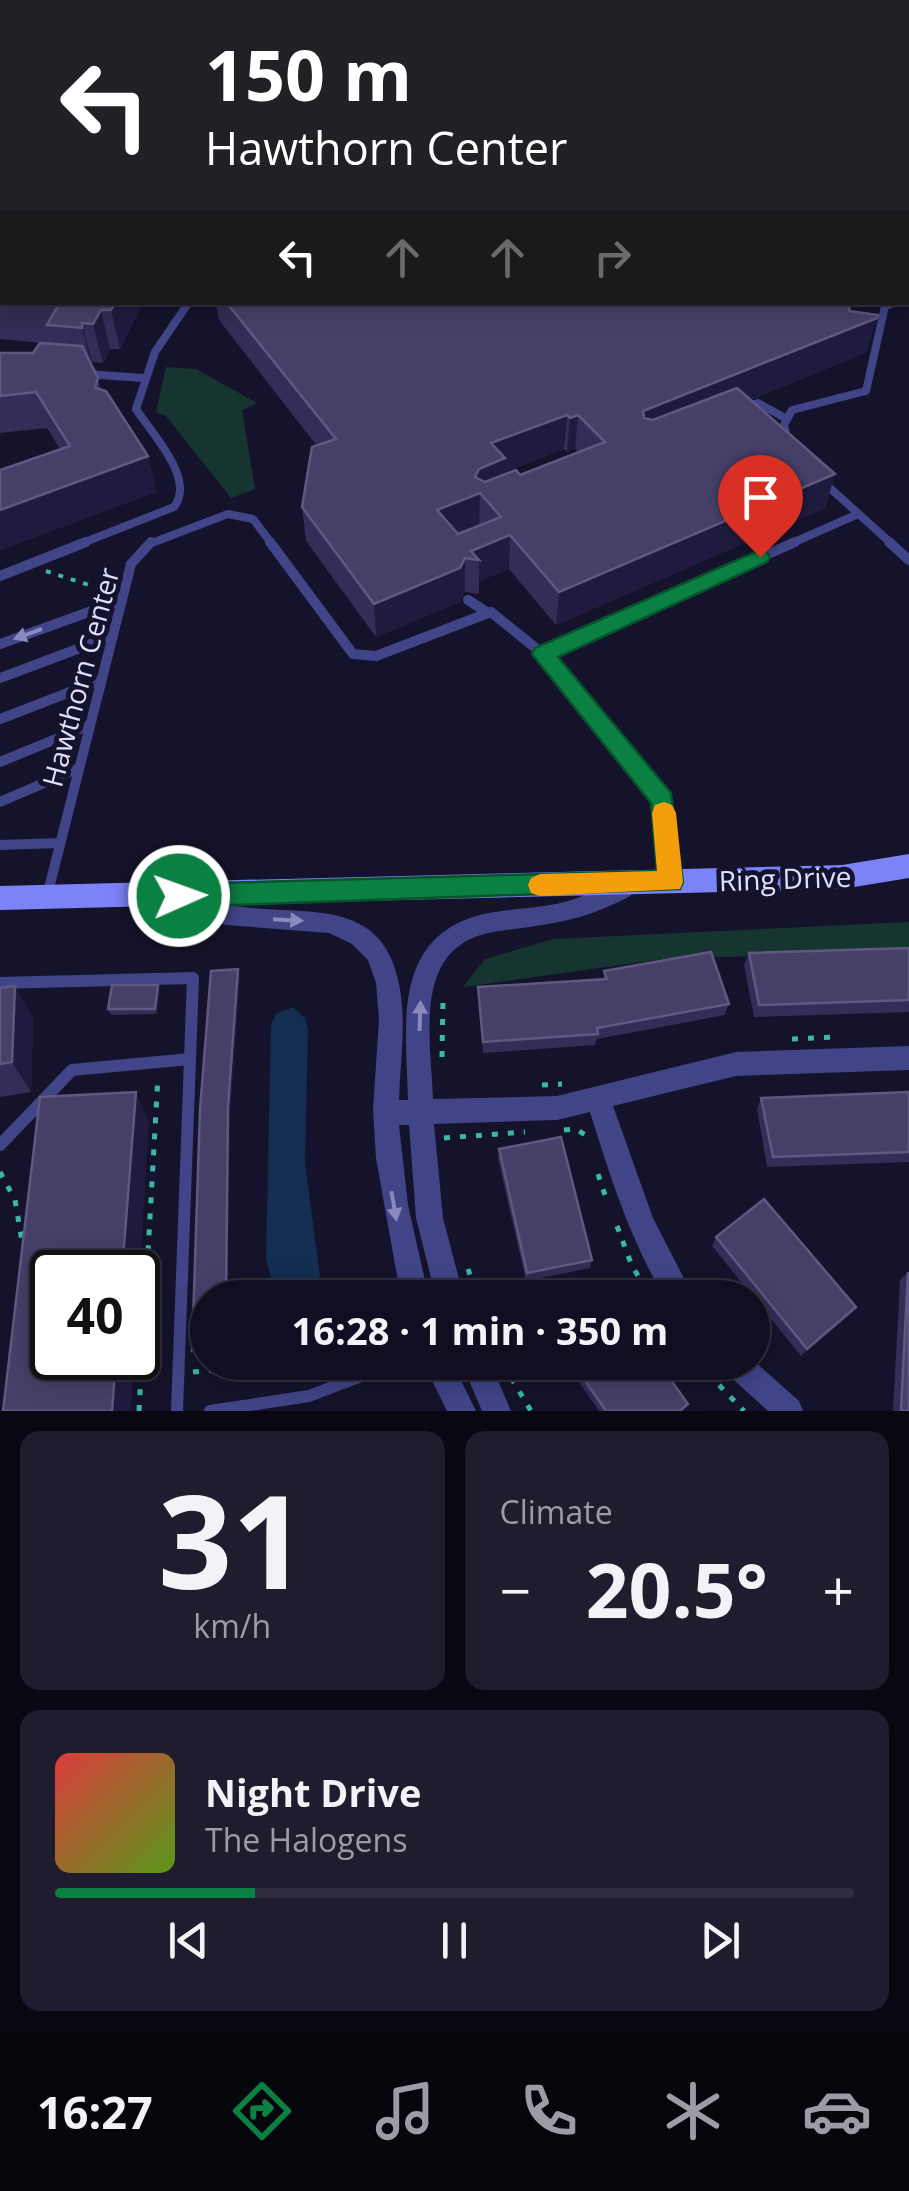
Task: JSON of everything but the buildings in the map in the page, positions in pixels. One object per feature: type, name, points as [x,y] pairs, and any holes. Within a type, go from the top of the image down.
[{"type":"street","name":"Ring Drive","points":[[0,898],[854,876],[909,866]]},
{"type":"street","points":[[446,1280],[427,1203],[421,1113],[420,1004],[423,979],[433,954],[457,934],[481,924],[549,916],[601,901],[631,883]]},
{"type":"street","points":[[158,896],[195,909],[247,918],[340,926],[370,943],[382,965],[390,1015],[386,1113],[392,1198],[411,1280]]},
{"type":"street","points":[[386,1113],[556,1108],[736,1064],[909,1058]]},
{"type":"street","points":[[598,1098],[642,1229],[669,1280]]},
{"type":"street","points":[[446,1380],[462,1411]]},
{"type":"street","points":[[484,1380],[498,1411]]},
{"type":"street","points":[[755,1380],[789,1411]]},
{"type":"lane","points":[[0,576],[174,508],[182,496],[182,481],[132,414],[162,338],[186,305]]},
{"type":"lane","points":[[790,450],[784,425],[792,410],[866,391],[888,305]]},
{"type":"lane","points":[[72,373],[143,378]]},
{"type":"lane","points":[[726,415],[758,402],[787,419]]},
{"type":"lane","points":[[812,471],[909,560]]},
{"type":"lane","name":"Hawthorn Center","points":[[47,897],[131,564],[154,540],[228,514],[253,519],[353,654],[376,656],[488,613]]},
{"type":"lane","points":[[543,654],[858,514]]},
{"type":"lane","points":[[0,644],[122,600]]},
{"type":"lane","points":[[468,600],[491,612],[543,654],[662,800],[671,882]]},
{"type":"lane","points":[[0,678],[112,636]]},
{"type":"lane","points":[[0,719],[102,680]]},
{"type":"lane","points":[[0,762],[90,726]]},
{"type":"lane","points":[[0,802],[79,768]]},
{"type":"lane","points":[[0,844],[60,844]]},
{"type":"lane","points":[[0,983],[193,978],[177,1411]]},
{"type":"lane","points":[[0,1144],[72,1070],[190,1059]]},
{"type":"lane","points":[[210,1411],[309,1396],[351,1380]]},
{"type":"path","points":[[40,568],[107,592]]},
{"type":"path","points":[[139,1411],[159,1062]]},
{"type":"path","points":[[557,1130],[576,1129],[584,1133],[592,1151]]},
{"type":"path","points":[[442,1138],[538,1132]]},
{"type":"path","points":[[596,1168],[607,1200]]},
{"type":"path","points":[[0,1172],[16,1200],[22,1255]]},
{"type":"path","points":[[614,1217],[641,1280]]},
{"type":"path","points":[[180,1372],[190,1371]]},
{"type":"path","points":[[513,1380],[531,1411]]},
{"type":"path","points":[[715,1380],[744,1411]]},
{"type":"green space","points":[[166,367],[196,369],[257,403],[242,410],[255,489],[231,498],[166,416],[156,412]]},
{"type":"green space","points":[[909,922],[909,952],[670,958],[463,987],[485,959],[553,939]]},
{"type":"water","points":[[293,1007],[305,1018],[308,1028],[305,1163],[318,1280],[272,1280],[266,1259],[271,1024],[277,1013]]},
{"type":"slow traffic","points":[[540,885],[671,882],[664,813]]},
{"type":"route","points":[[179,896],[671,882],[662,800],[543,654],[760,557]]}]
